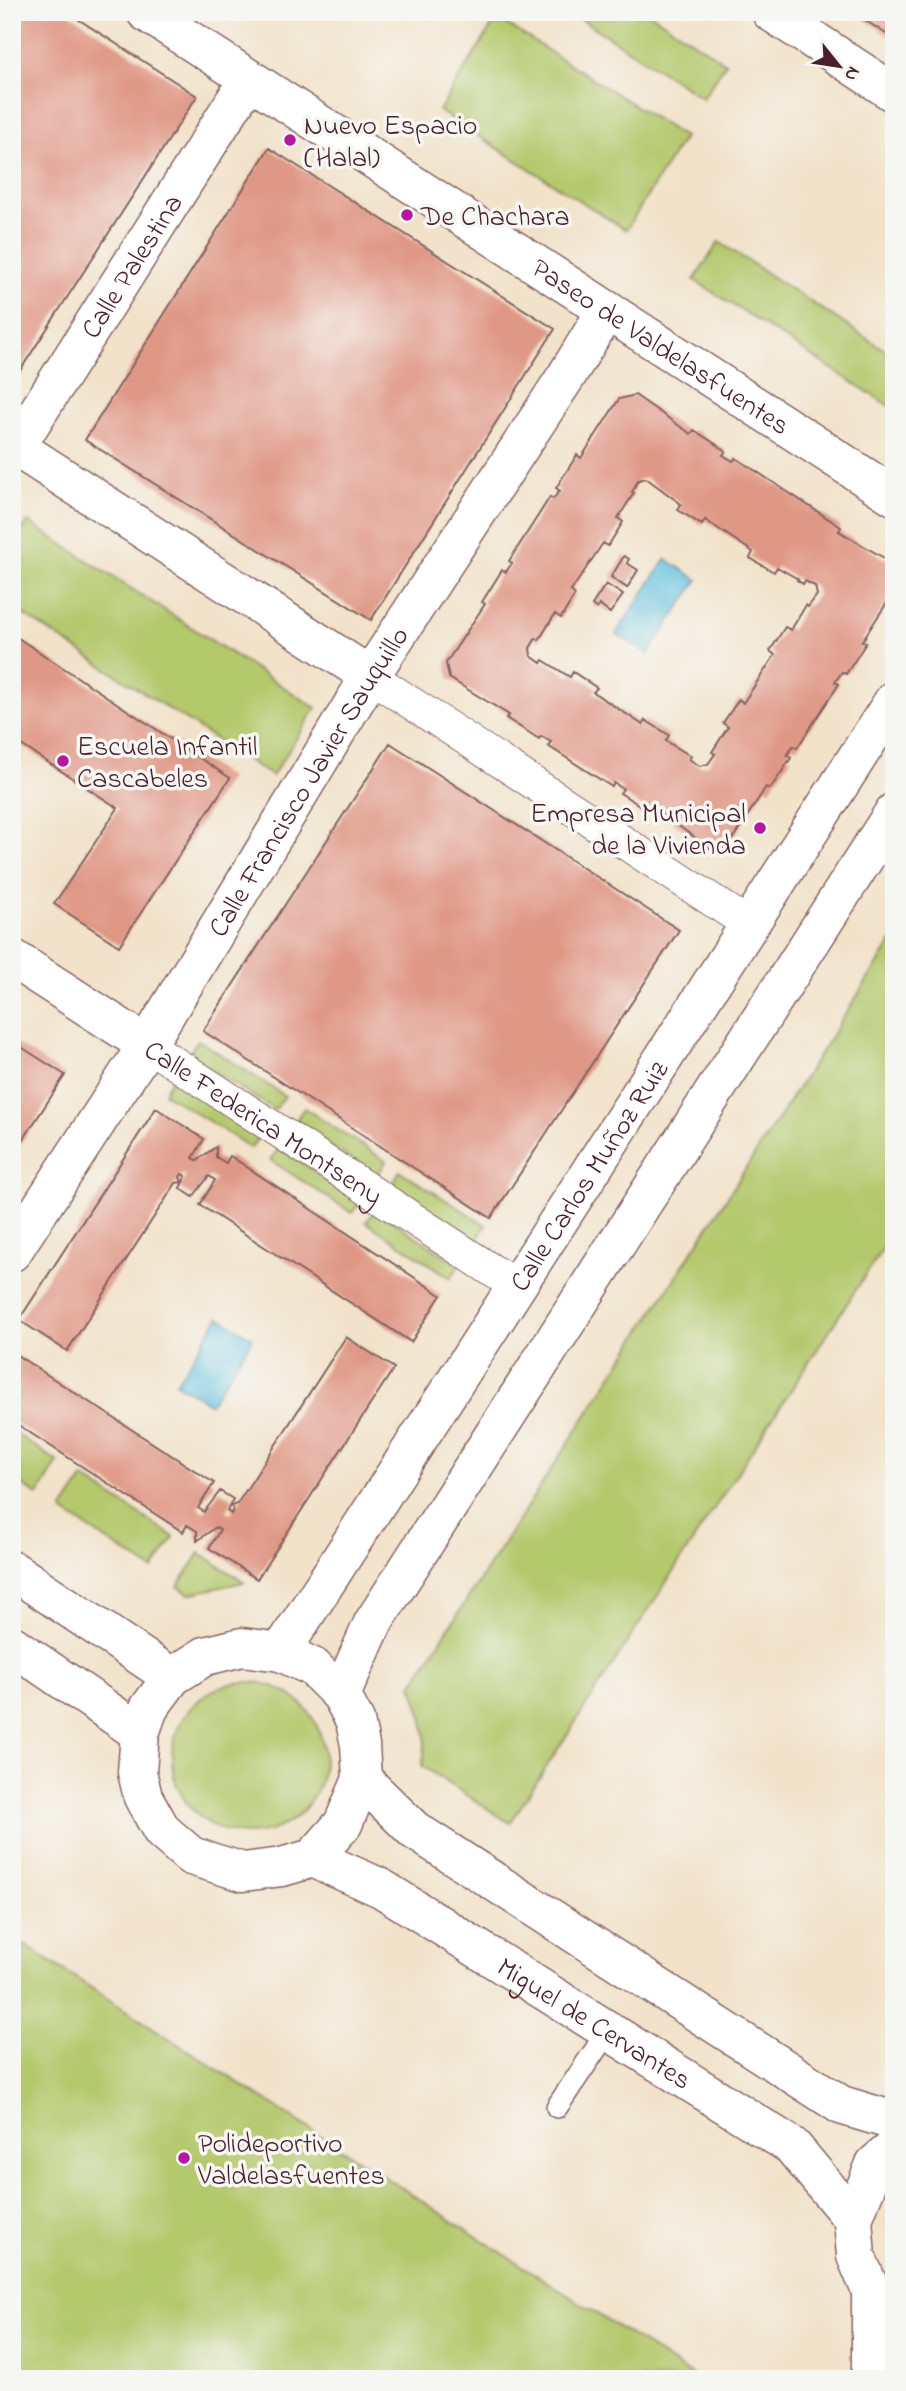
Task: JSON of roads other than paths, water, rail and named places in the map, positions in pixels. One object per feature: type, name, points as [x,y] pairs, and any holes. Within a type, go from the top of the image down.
[{"type":"street","name":"Paseo de Valdelasfuentes","points":[[146,12],[894,496]]},
{"type":"street","points":[[795,19],[894,93]]},
{"type":"street","name":"Calle Palestina","points":[[14,448],[249,79]]},
{"type":"street","name":"Calle Francisco Javier Sauquillo","points":[[12,1252],[147,1045],[370,676],[606,311]]},
{"type":"street","points":[[14,448],[370,676],[750,925]]},
{"type":"street","name":"Calle Carlos Muñoz Ruiz","points":[[281,1652],[894,700]]},
{"type":"street","points":[[341,1695],[373,1623],[894,812]]},
{"type":"street","name":"Calle Federica Montseny","points":[[12,958],[516,1286]]},
{"type":"street","points":[[12,1570],[172,1677]]},
{"type":"street","points":[[12,1645],[140,1733]]},
{"type":"street","points":[[242,1647],[281,1652],[313,1667],[341,1695],[355,1721],[362,1779],[343,1824],[313,1858],[282,1867],[243,1872],[191,1856],[162,1831],[143,1797],[137,1772],[140,1733],[149,1708],[172,1677],[205,1657],[242,1647]]},
{"type":"street","points":[[362,1779],[414,1830],[841,2105],[894,2121]]},
{"type":"street","name":"Miguel de Cervantes","points":[[313,1858],[381,1888],[792,2146],[853,2219]]},
{"type":"street","points":[[871,2379],[883,2303],[856,2256],[853,2219],[874,2164],[894,2148]]},
{"type":"street","points":[[889,2379],[894,2375]]},
{"type":"lane","points":[[557,2107],[608,2031]]},
{"type":"water","points":[[666,559],[698,580],[648,654],[616,634]]},
{"type":"water","points":[[219,1317],[253,1338],[210,1404],[176,1383]]},
{"type":"place","name":"Nuevo Espacio (Halal)","points":[[290,140]]},
{"type":"place","name":"De Chachara","points":[[407,215]]},
{"type":"place","name":"Escuela Infantil Cascabeles","points":[[63,761]]},
{"type":"place","name":"Empresa Municipal de la Vivienda","points":[[760,828]]},
{"type":"place","name":"Polideportivo Valdelasfuentes","points":[[184,2158]]}]
